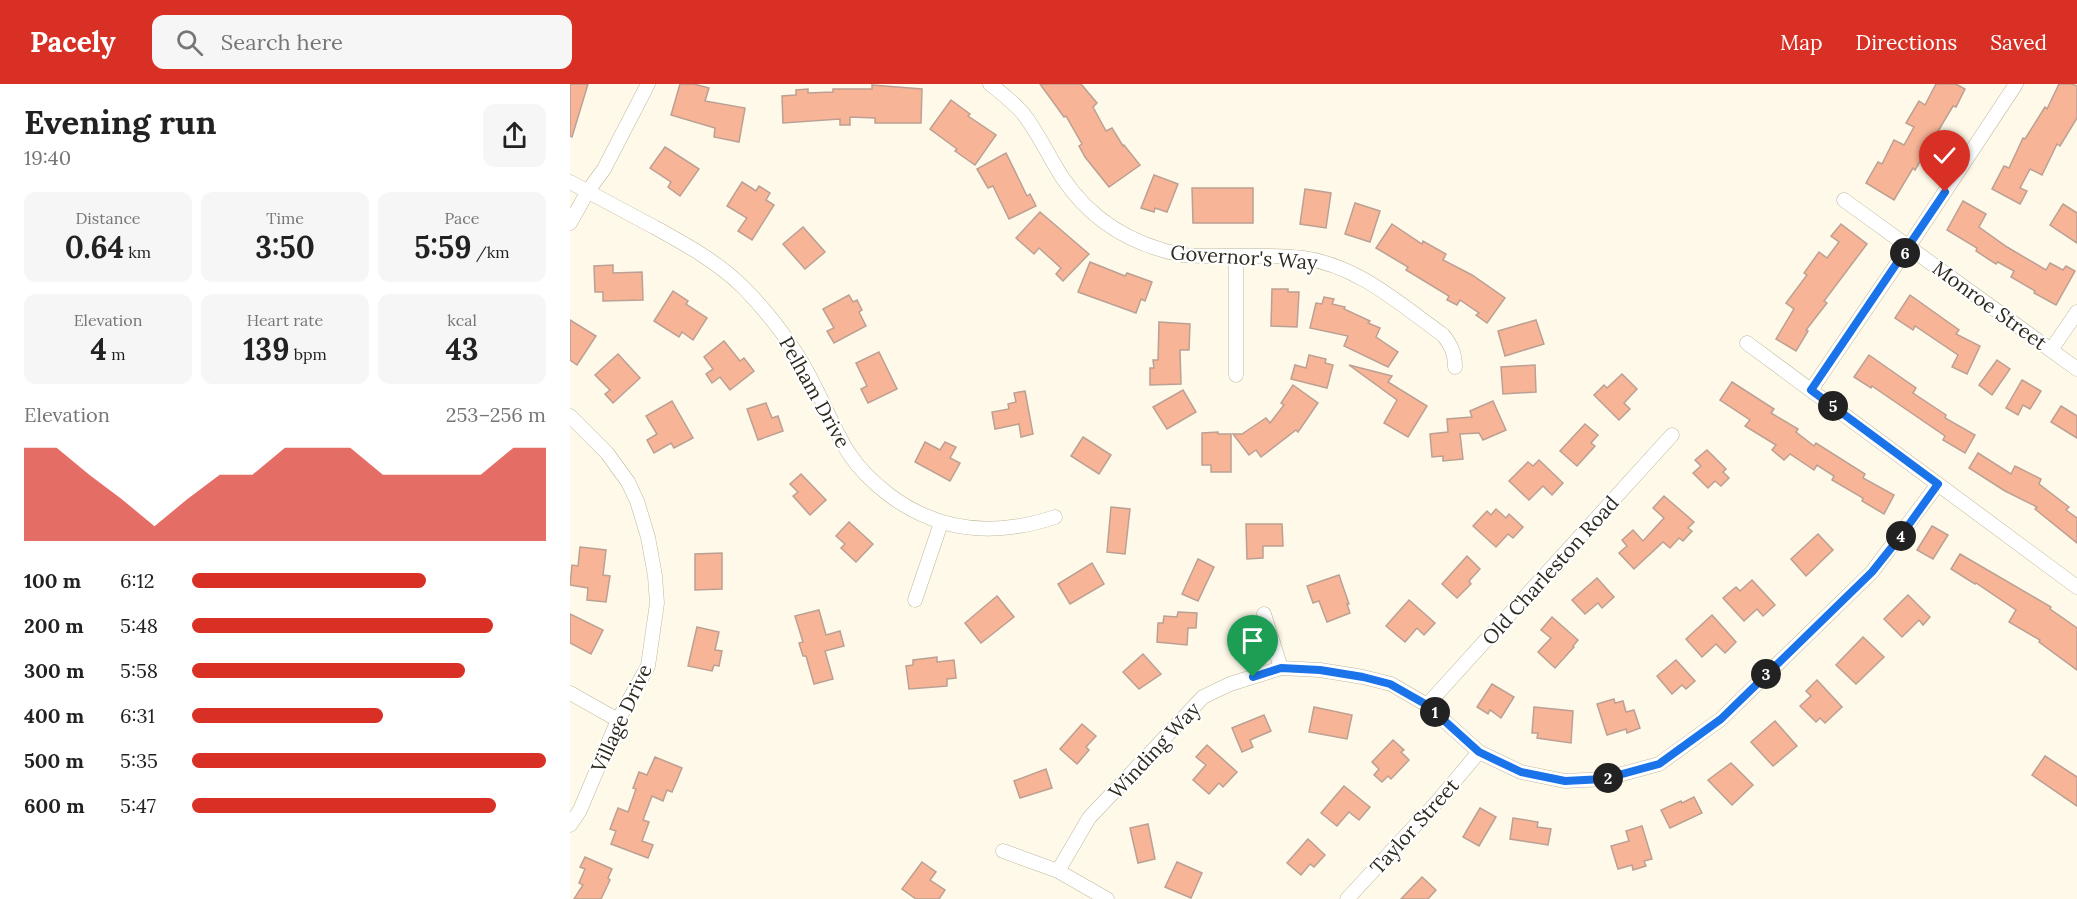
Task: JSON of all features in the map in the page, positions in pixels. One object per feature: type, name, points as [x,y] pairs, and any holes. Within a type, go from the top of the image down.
[{"type":"street","points":[[570,223],[588,191],[604,169],[648,84]]},
{"type":"street","name":"Governor's Way","points":[[990,84],[1022,113],[1076,196],[1112,229],[1137,242],[1164,251],[1206,257],[1302,258],[1324,262],[1362,278],[1443,335],[1451,345],[1455,356],[1455,367]]},
{"type":"street","points":[[1811,390],[2016,84]]},
{"type":"street","name":"Pelham Drive","points":[[570,182],[689,246],[742,286],[765,311],[798,356],[839,437],[859,467],[878,486],[903,505],[921,516],[963,528],[1016,527],[1055,517]]},
{"type":"street","name":"Monroe Street","points":[[1844,200],[2077,369]]},
{"type":"street","points":[[1236,257],[1236,375]]},
{"type":"street","points":[[2051,350],[2077,312]]},
{"type":"street","points":[[1747,343],[2077,588]]},
{"type":"street","name":"Village Drive","points":[[570,416],[607,453],[628,482],[637,501],[648,537],[657,603],[648,666],[618,720],[580,810],[570,825]]},
{"type":"street","name":"Old Charleston Road","points":[[1427,705],[1672,435]]},
{"type":"street","name":"Winding Way","points":[[1058,871],[1089,818],[1203,697],[1230,684],[1281,668],[1320,670],[1390,684],[1427,705],[1479,752],[1521,772],[1565,781],[1604,779],[1659,764],[1721,719],[1872,572],[1938,484]]},
{"type":"street","points":[[915,600],[941,523]]},
{"type":"street","points":[[1264,614],[1281,668]]},
{"type":"street","points":[[570,693],[618,720]]},
{"type":"street","name":"Taylor Street","points":[[1347,899],[1437,802],[1479,752]]},
{"type":"street","points":[[1003,851],[1058,871],[1107,899]]},
{"type":"building","points":[[570,84],[588,84],[572,137],[570,136]]},
{"type":"building","points":[[680,84],[694,84],[709,88],[705,101],[745,108],[739,142],[714,137],[715,128],[671,115]]},
{"type":"building","points":[[1040,84],[1081,84],[1097,103],[1093,107],[1106,131],[1112,128],[1123,146],[1140,165],[1109,187],[1085,157],[1079,146],[1082,144],[1066,116],[1064,117]]},
{"type":"building","points":[[1936,84],[1956,84],[1965,89],[1956,107],[1953,106],[1915,170],[1913,168],[1894,200],[1866,183],[1878,162],[1882,164],[1894,140],[1904,145],[1914,127],[1906,123],[1919,101],[1925,105]]},
{"type":"building","points":[[2059,84],[2077,86],[2077,118],[2060,146],[2057,144],[2042,175],[2030,169],[2020,188],[2027,191],[2020,204],[1992,189],[2004,166],[2009,168],[2023,138],[2025,139],[2045,107],[2047,109]]},
{"type":"building","points":[[872,85],[922,89],[921,123],[875,123],[875,118],[850,117],[850,125],[840,125],[840,119],[783,123],[782,96],[796,95],[796,90],[808,89],[808,93],[833,92],[833,89],[872,89]]},
{"type":"building","points":[[951,100],[970,114],[968,116],[996,135],[975,165],[930,129]]},
{"type":"building","points":[[665,147],[699,169],[680,196],[668,187],[671,182],[650,168]]},
{"type":"building","points":[[1006,153],[1027,196],[1030,194],[1036,206],[1009,219],[993,186],[988,188],[977,169]]},
{"type":"building","points":[[1154,175],[1178,184],[1167,212],[1155,208],[1154,212],[1141,208]]},
{"type":"building","points":[[742,182],[756,191],[759,186],[770,193],[766,200],[774,205],[752,240],[738,231],[747,218],[727,206]]},
{"type":"building","points":[[1192,188],[1253,188],[1253,223],[1193,223]]},
{"type":"building","points":[[1305,189],[1331,193],[1326,228],[1300,224]]},
{"type":"building","points":[[1963,201],[1986,214],[1979,227],[2007,247],[2046,270],[2050,263],[2063,270],[2066,266],[2075,271],[2056,305],[2011,277],[2014,271],[1998,262],[1996,264],[1976,251],[1977,248],[1947,230]]},
{"type":"building","points":[[1355,203],[1380,211],[1370,242],[1345,234]]},
{"type":"building","points":[[2063,204],[2077,213],[2077,243],[2050,225]]},
{"type":"building","points":[[1040,212],[1089,254],[1063,281],[1056,274],[1061,268],[1039,248],[1034,254],[1016,238]]},
{"type":"building","points":[[1392,224],[1422,244],[1423,241],[1446,254],[1443,260],[1472,275],[1505,298],[1487,323],[1476,315],[1479,313],[1460,300],[1457,305],[1447,300],[1449,296],[1406,270],[1408,267],[1376,248]]},
{"type":"building","points":[[1841,224],[1867,244],[1824,301],[1827,303],[1806,330],[1808,331],[1796,351],[1776,339],[1794,309],[1786,303],[1807,275],[1804,273],[1819,252],[1827,258],[1839,242],[1831,236]]},
{"type":"building","points":[[803,227],[825,252],[805,269],[783,244]]},
{"type":"building","points":[[1090,262],[1125,276],[1127,273],[1152,282],[1145,301],[1141,299],[1136,313],[1078,292]]},
{"type":"building","points":[[613,265],[613,273],[642,272],[643,300],[603,301],[603,292],[595,292],[594,266]]},
{"type":"building","points":[[1272,289],[1299,292],[1297,327],[1271,326]]},
{"type":"building","points":[[673,291],[688,301],[686,304],[707,318],[693,340],[682,332],[679,337],[654,321]]},
{"type":"building","points":[[849,295],[853,302],[857,300],[862,310],[859,312],[866,326],[834,343],[827,331],[834,328],[823,309]]},
{"type":"building","points":[[1910,295],[1959,330],[1956,334],[1980,346],[1967,374],[1952,367],[1958,355],[1915,326],[1913,330],[1895,318]]},
{"type":"building","points":[[1324,297],[1334,299],[1332,304],[1345,307],[1344,309],[1380,328],[1376,337],[1398,352],[1388,367],[1344,346],[1348,336],[1310,328],[1316,303],[1322,304]]},
{"type":"building","points":[[570,320],[596,336],[577,365],[570,360]]},
{"type":"building","points":[[1536,320],[1544,344],[1505,356],[1498,331]]},
{"type":"building","points":[[1159,322],[1190,324],[1189,350],[1180,350],[1181,384],[1150,385],[1150,368],[1154,368],[1153,360],[1158,360]]},
{"type":"building","points":[[724,341],[740,361],[744,358],[754,371],[730,390],[720,377],[712,383],[706,374],[713,369],[704,357]]},
{"type":"building","points":[[879,352],[897,389],[868,403],[861,389],[867,386],[856,363]]},
{"type":"building","points":[[618,354],[640,378],[613,403],[605,394],[610,390],[595,375]]},
{"type":"building","points":[[1309,355],[1326,359],[1325,363],[1333,365],[1327,388],[1291,379],[1295,365],[1306,368]]},
{"type":"building","points":[[1869,355],[1916,388],[1913,393],[1946,415],[1945,418],[1975,435],[1965,453],[1943,440],[1945,436],[1872,386],[1871,388],[1854,377]]},
{"type":"building","points":[[1997,360],[2010,369],[1992,395],[1979,385]]},
{"type":"building","points":[[1349,365],[1392,376],[1388,382],[1427,406],[1408,437],[1384,423],[1397,400]]},
{"type":"building","points":[[1535,365],[1536,392],[1503,394],[1501,367]]},
{"type":"building","points":[[1622,374],[1637,389],[1624,403],[1630,409],[1619,420],[1594,395],[1604,385],[1607,388]]},
{"type":"building","points":[[2022,380],[2041,391],[2030,409],[2023,405],[2018,415],[2006,408]]},
{"type":"building","points":[[1732,382],[1774,409],[1771,413],[1798,429],[1796,432],[1814,446],[1816,443],[1865,474],[1863,478],[1894,495],[1884,514],[1862,501],[1863,498],[1832,480],[1834,476],[1817,465],[1814,470],[1790,454],[1784,460],[1772,450],[1776,445],[1745,426],[1750,420],[1720,400]]},
{"type":"building","points":[[1293,385],[1318,403],[1298,432],[1296,430],[1261,457],[1256,450],[1249,455],[1233,434],[1242,434],[1266,418],[1270,423],[1284,405],[1281,403]]},
{"type":"building","points":[[1183,390],[1196,412],[1167,429],[1153,407]]},
{"type":"building","points":[[1025,391],[1033,434],[1021,437],[1019,424],[995,429],[992,412],[1009,409],[1008,404],[1016,402],[1014,393]]},
{"type":"building","points":[[672,401],[693,438],[674,448],[671,443],[654,453],[647,440],[657,434],[646,416]]},
{"type":"building","points":[[1493,401],[1506,430],[1483,440],[1479,433],[1460,434],[1463,459],[1443,461],[1443,456],[1432,457],[1430,434],[1448,432],[1447,419],[1472,417],[1470,411]]},
{"type":"building","points":[[766,403],[772,418],[778,416],[783,431],[758,440],[747,409]]},
{"type":"building","points":[[2061,406],[2077,416],[2077,438],[2051,422]]},
{"type":"building","points":[[1585,424],[1598,435],[1591,443],[1595,446],[1577,466],[1560,451]]},
{"type":"building","points":[[1218,432],[1218,434],[1231,434],[1231,472],[1211,472],[1211,465],[1202,465],[1202,433]]},
{"type":"building","points":[[1083,437],[1111,455],[1099,474],[1071,456]]},
{"type":"building","points":[[925,442],[940,450],[945,442],[956,447],[950,458],[960,463],[950,481],[915,462]]},
{"type":"building","points":[[1707,450],[1726,469],[1723,472],[1729,478],[1721,486],[1715,481],[1708,488],[1693,473],[1701,466],[1695,460]]},
{"type":"building","points":[[1978,453],[2011,474],[2015,466],[2041,479],[2039,484],[2069,507],[2066,510],[2077,518],[2077,543],[2035,509],[2037,507],[2005,491],[1969,468]]},
{"type":"building","points":[[1539,460],[1563,483],[1552,495],[1543,486],[1529,500],[1509,481],[1528,462],[1533,466]]},
{"type":"building","points":[[801,474],[826,500],[810,515],[793,496],[798,492],[790,484]]},
{"type":"building","points":[[1664,496],[1694,522],[1688,528],[1692,531],[1683,541],[1679,538],[1670,548],[1663,542],[1634,569],[1619,553],[1627,546],[1622,540],[1633,530],[1643,541],[1664,518],[1653,508]]},
{"type":"building","points":[[1111,507],[1130,509],[1125,554],[1107,552]]},
{"type":"building","points":[[1496,509],[1506,518],[1509,514],[1523,527],[1513,538],[1508,534],[1496,547],[1473,526],[1487,511],[1491,515]]},
{"type":"building","points":[[849,522],[873,544],[856,562],[841,548],[845,544],[836,536]]},
{"type":"building","points":[[1246,524],[1282,524],[1283,546],[1263,546],[1263,558],[1247,559]]},
{"type":"building","points":[[1932,526],[1948,535],[1933,559],[1917,550]]},
{"type":"building","points":[[1818,534],[1833,550],[1806,576],[1791,559]]},
{"type":"building","points":[[580,547],[606,550],[603,575],[610,576],[606,602],[587,600],[588,588],[570,585],[572,565],[578,566]]},
{"type":"building","points":[[722,553],[722,589],[695,590],[695,554]]},
{"type":"building","points":[[1960,554],[2051,607],[2050,609],[2077,628],[2077,670],[2039,642],[2040,640],[2009,622],[2016,610],[1951,569]]},
{"type":"building","points":[[1467,556],[1480,569],[1469,581],[1471,584],[1457,598],[1442,584]]},
{"type":"building","points":[[1198,559],[1214,567],[1198,601],[1182,594]]},
{"type":"building","points":[[1092,563],[1104,584],[1070,604],[1058,584]]},
{"type":"building","points":[[1339,575],[1350,613],[1327,622],[1319,601],[1313,603],[1307,586]]},
{"type":"building","points":[[1597,578],[1614,597],[1602,608],[1598,603],[1585,614],[1572,600]]},
{"type":"building","points":[[1752,580],[1775,605],[1763,616],[1757,609],[1744,621],[1723,598],[1736,587],[1740,591]]},
{"type":"building","points":[[1908,595],[1930,617],[1923,625],[1919,620],[1902,637],[1884,619]]},
{"type":"building","points":[[997,596],[1014,617],[981,643],[965,623]]},
{"type":"building","points":[[1409,600],[1435,623],[1424,635],[1417,628],[1405,642],[1386,626]]},
{"type":"building","points":[[819,610],[826,635],[840,631],[844,646],[825,651],[833,679],[814,684],[806,656],[803,656],[799,643],[803,642],[795,616]]},
{"type":"building","points":[[1178,612],[1197,613],[1196,628],[1188,628],[1187,645],[1157,642],[1158,623],[1163,623],[1164,616],[1177,617]]},
{"type":"building","points":[[570,614],[603,630],[591,654],[570,643]]},
{"type":"building","points":[[1712,615],[1736,642],[1725,653],[1716,644],[1702,657],[1686,639]]},
{"type":"building","points":[[1552,617],[1578,640],[1555,668],[1538,652],[1551,638],[1541,630]]},
{"type":"building","points":[[697,627],[719,632],[715,650],[722,651],[719,666],[714,665],[712,671],[688,666]]},
{"type":"building","points":[[1863,637],[1884,657],[1856,684],[1836,665]]},
{"type":"building","points":[[1143,654],[1161,674],[1139,689],[1123,672]]},
{"type":"building","points":[[937,657],[937,662],[954,660],[956,678],[947,679],[947,686],[909,689],[906,666],[913,665],[913,660]]},
{"type":"building","points":[[1676,660],[1695,681],[1686,689],[1682,685],[1672,694],[1657,676]]},
{"type":"building","points":[[1817,680],[1842,707],[1825,723],[1820,718],[1816,722],[1800,706],[1811,696],[1806,691]]},
{"type":"building","points":[[1492,684],[1514,697],[1501,718],[1490,710],[1488,714],[1477,707]]},
{"type":"building","points":[[1614,699],[1615,703],[1623,701],[1626,712],[1634,710],[1640,728],[1627,733],[1626,729],[1607,735],[1597,704]]},
{"type":"building","points":[[1314,707],[1352,715],[1347,739],[1309,732]]},
{"type":"building","points":[[1534,707],[1573,711],[1571,743],[1537,738],[1538,733],[1532,733]]},
{"type":"building","points":[[1264,715],[1271,731],[1250,740],[1253,747],[1242,752],[1232,728]]},
{"type":"building","points":[[1775,721],[1797,746],[1773,766],[1751,742]]},
{"type":"building","points":[[1082,724],[1096,736],[1086,747],[1089,750],[1077,764],[1060,749]]},
{"type":"building","points":[[1393,740],[1404,750],[1401,752],[1409,760],[1391,779],[1388,776],[1382,782],[1374,775],[1379,769],[1372,762]]},
{"type":"building","points":[[1207,745],[1237,772],[1223,787],[1219,783],[1209,794],[1193,780],[1206,765],[1196,757]]},
{"type":"building","points":[[2045,756],[2077,777],[2077,806],[2032,775]]},
{"type":"building","points":[[655,757],[682,768],[672,792],[667,790],[663,801],[652,796],[643,820],[649,822],[642,841],[653,845],[648,858],[611,844],[616,831],[610,829],[618,808],[628,812],[639,772],[647,775]]},
{"type":"building","points":[[1731,763],[1753,785],[1732,805],[1708,780]]},
{"type":"building","points":[[1046,769],[1052,788],[1020,798],[1014,781]]},
{"type":"building","points":[[1344,786],[1370,807],[1359,820],[1349,812],[1337,826],[1321,813]]},
{"type":"building","points":[[1694,797],[1702,813],[1670,828],[1661,810]]},
{"type":"building","points":[[1480,808],[1496,817],[1479,846],[1463,837]]},
{"type":"building","points":[[1513,818],[1538,822],[1537,827],[1551,829],[1548,845],[1510,839]]},
{"type":"building","points":[[1148,824],[1155,859],[1138,863],[1130,828]]},
{"type":"building","points":[[1642,826],[1652,859],[1644,861],[1646,866],[1633,870],[1632,865],[1618,869],[1611,846],[1629,841],[1626,831]]},
{"type":"building","points":[[1308,839],[1325,855],[1314,867],[1310,864],[1301,875],[1287,863]]},
{"type":"building","points":[[585,857],[612,869],[608,878],[610,880],[601,899],[574,899],[583,885],[579,883],[585,869],[580,867]]},
{"type":"building","points":[[922,862],[936,872],[930,880],[945,890],[939,899],[916,899],[902,889]]},
{"type":"building","points":[[1177,862],[1202,873],[1191,898],[1165,887]]},
{"type":"building","points":[[1422,877],[1436,890],[1428,899],[1401,899]]},
{"type":"route","points":[[1253,677],[1281,668],[1320,670],[1390,684],[1427,705],[1479,752],[1521,772],[1565,781],[1604,779],[1659,764],[1721,719],[1872,572],[1938,484],[1811,390],[1945,192]]}]
